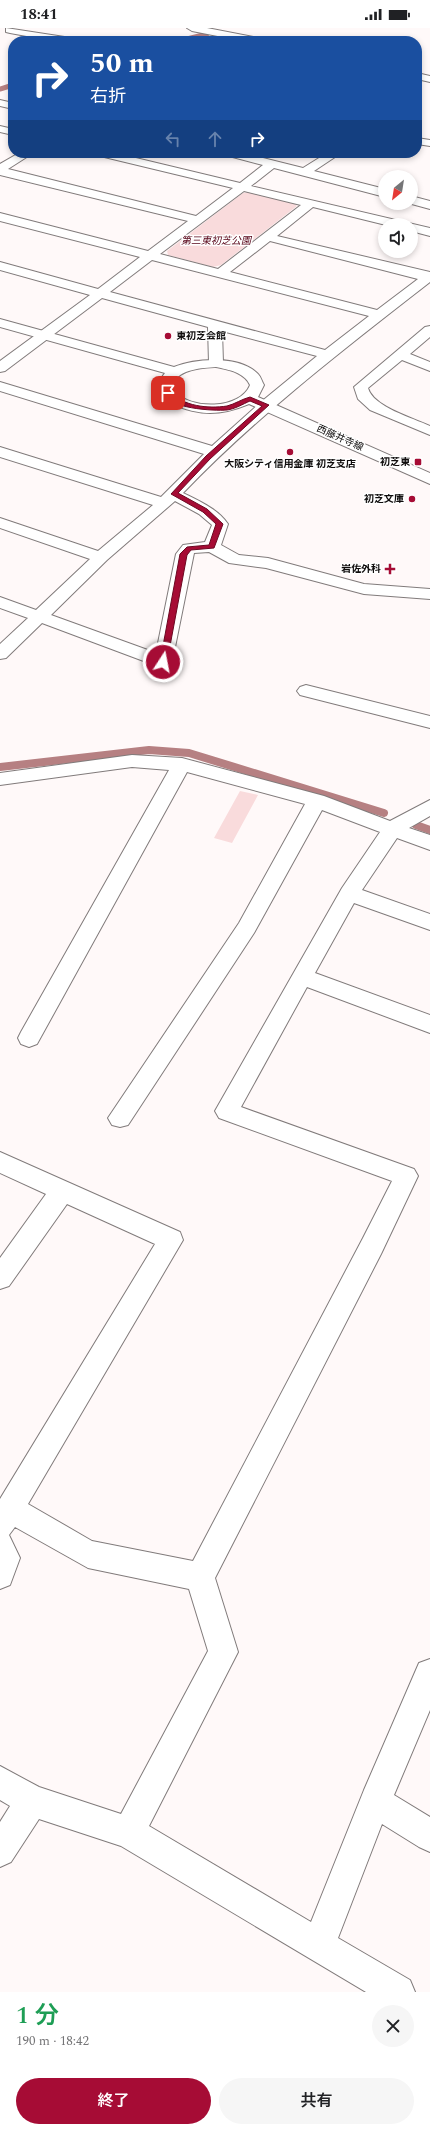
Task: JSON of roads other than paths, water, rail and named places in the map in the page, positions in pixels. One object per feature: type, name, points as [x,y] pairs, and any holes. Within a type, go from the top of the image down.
[{"type":"street","points":[[192,28],[233,36]]},
{"type":"street","points":[[0,36],[12,29],[46,36]]},
{"type":"street","points":[[0,170],[19,158]]},
{"type":"street","points":[[122,158],[378,219]]},
{"type":"street","points":[[253,158],[378,191]]},
{"type":"street","points":[[307,171],[327,158]]},
{"type":"street","points":[[0,368],[101,294],[274,163]]},
{"type":"street","points":[[0,170],[199,220]]},
{"type":"street","points":[[418,202],[430,205]]},
{"type":"street","points":[[220,274],[311,203]]},
{"type":"street","points":[[0,217],[380,315]]},
{"type":"street","points":[[418,229],[430,232]]},
{"type":"street","points":[[268,237],[429,276]]},
{"type":"street","points":[[0,266],[327,355]]},
{"type":"street","points":[[0,654],[101,557],[169,498],[214,452],[266,405],[327,355],[429,276]]},
{"type":"street","points":[[0,323],[175,372]]},
{"type":"street","points":[[215,325],[216,363]]},
{"type":"street","points":[[429,332],[361,387],[363,396],[375,407],[430,431]]},
{"type":"street","points":[[401,355],[430,367]]},
{"type":"street","points":[[216,363],[237,368],[253,376],[257,384],[256,391],[250,398],[228,408],[213,409],[185,405],[174,400],[168,393],[166,386],[168,379],[175,372],[200,364],[216,363]]},
{"type":"street","points":[[0,386],[214,452]]},
{"type":"street","name":"西藤井寺線","points":[[250,398],[430,479]]},
{"type":"street","points":[[0,452],[169,498],[205,511],[220,524],[212,547]]},
{"type":"street","points":[[0,523],[101,557]]},
{"type":"street","points":[[0,542],[16,528]]},
{"type":"street","points":[[0,602],[163,662],[184,554],[189,548],[212,547],[235,560],[268,563],[303,574],[364,589],[430,594]]},
{"type":"street","points":[[306,691],[430,722]]},
{"type":"street","points":[[0,779],[132,761],[182,764],[317,801],[430,843]]},
{"type":"street","points":[[29,1038],[182,764]]},
{"type":"street","points":[[120,1118],[247,928],[317,801]]},
{"type":"street","points":[[129,1832],[223,1652],[200,1577],[372,1246],[406,1176],[227,1111],[304,977],[349,894],[393,828],[430,807]]},
{"type":"street","points":[[349,894],[430,922]]},
{"type":"street","points":[[304,977],[430,1024]]},
{"type":"street","points":[[0,1162],[171,1240],[5,1517],[88,1554],[200,1577]]},
{"type":"street","points":[[0,1278],[62,1191]]},
{"type":"street","points":[[0,1546],[6,1558],[0,1575]]},
{"type":"street","points":[[319,1944],[375,1801],[430,1674]]},
{"type":"street","points":[[0,1782],[32,1801],[129,1832],[398,1992]]},
{"type":"street","points":[[0,1851],[32,1801]]},
{"type":"street","points":[[375,1801],[430,1836]]},
{"type":"waterway","points":[[199,36],[207,34]]},
{"type":"waterway","points":[[0,89],[8,87]]},
{"type":"waterway","points":[[0,767],[149,750],[189,753],[384,813]]},
{"type":"waterway","points":[[416,825],[430,830]]},
{"type":"place","name":"東初芝会館","points":[[168,336]]},
{"type":"place","name":"大阪シティ信用金庫 初芝支店","points":[[290,452]]},
{"type":"place","name":"初芝東","points":[[418,462]]},
{"type":"place","name":"初芝文庫","points":[[412,499]]},
{"type":"place","name":"岩佐外科","points":[[390,569]]},
{"type":"park label","name":"第三東初芝公園","points":[[216,241]]}]
